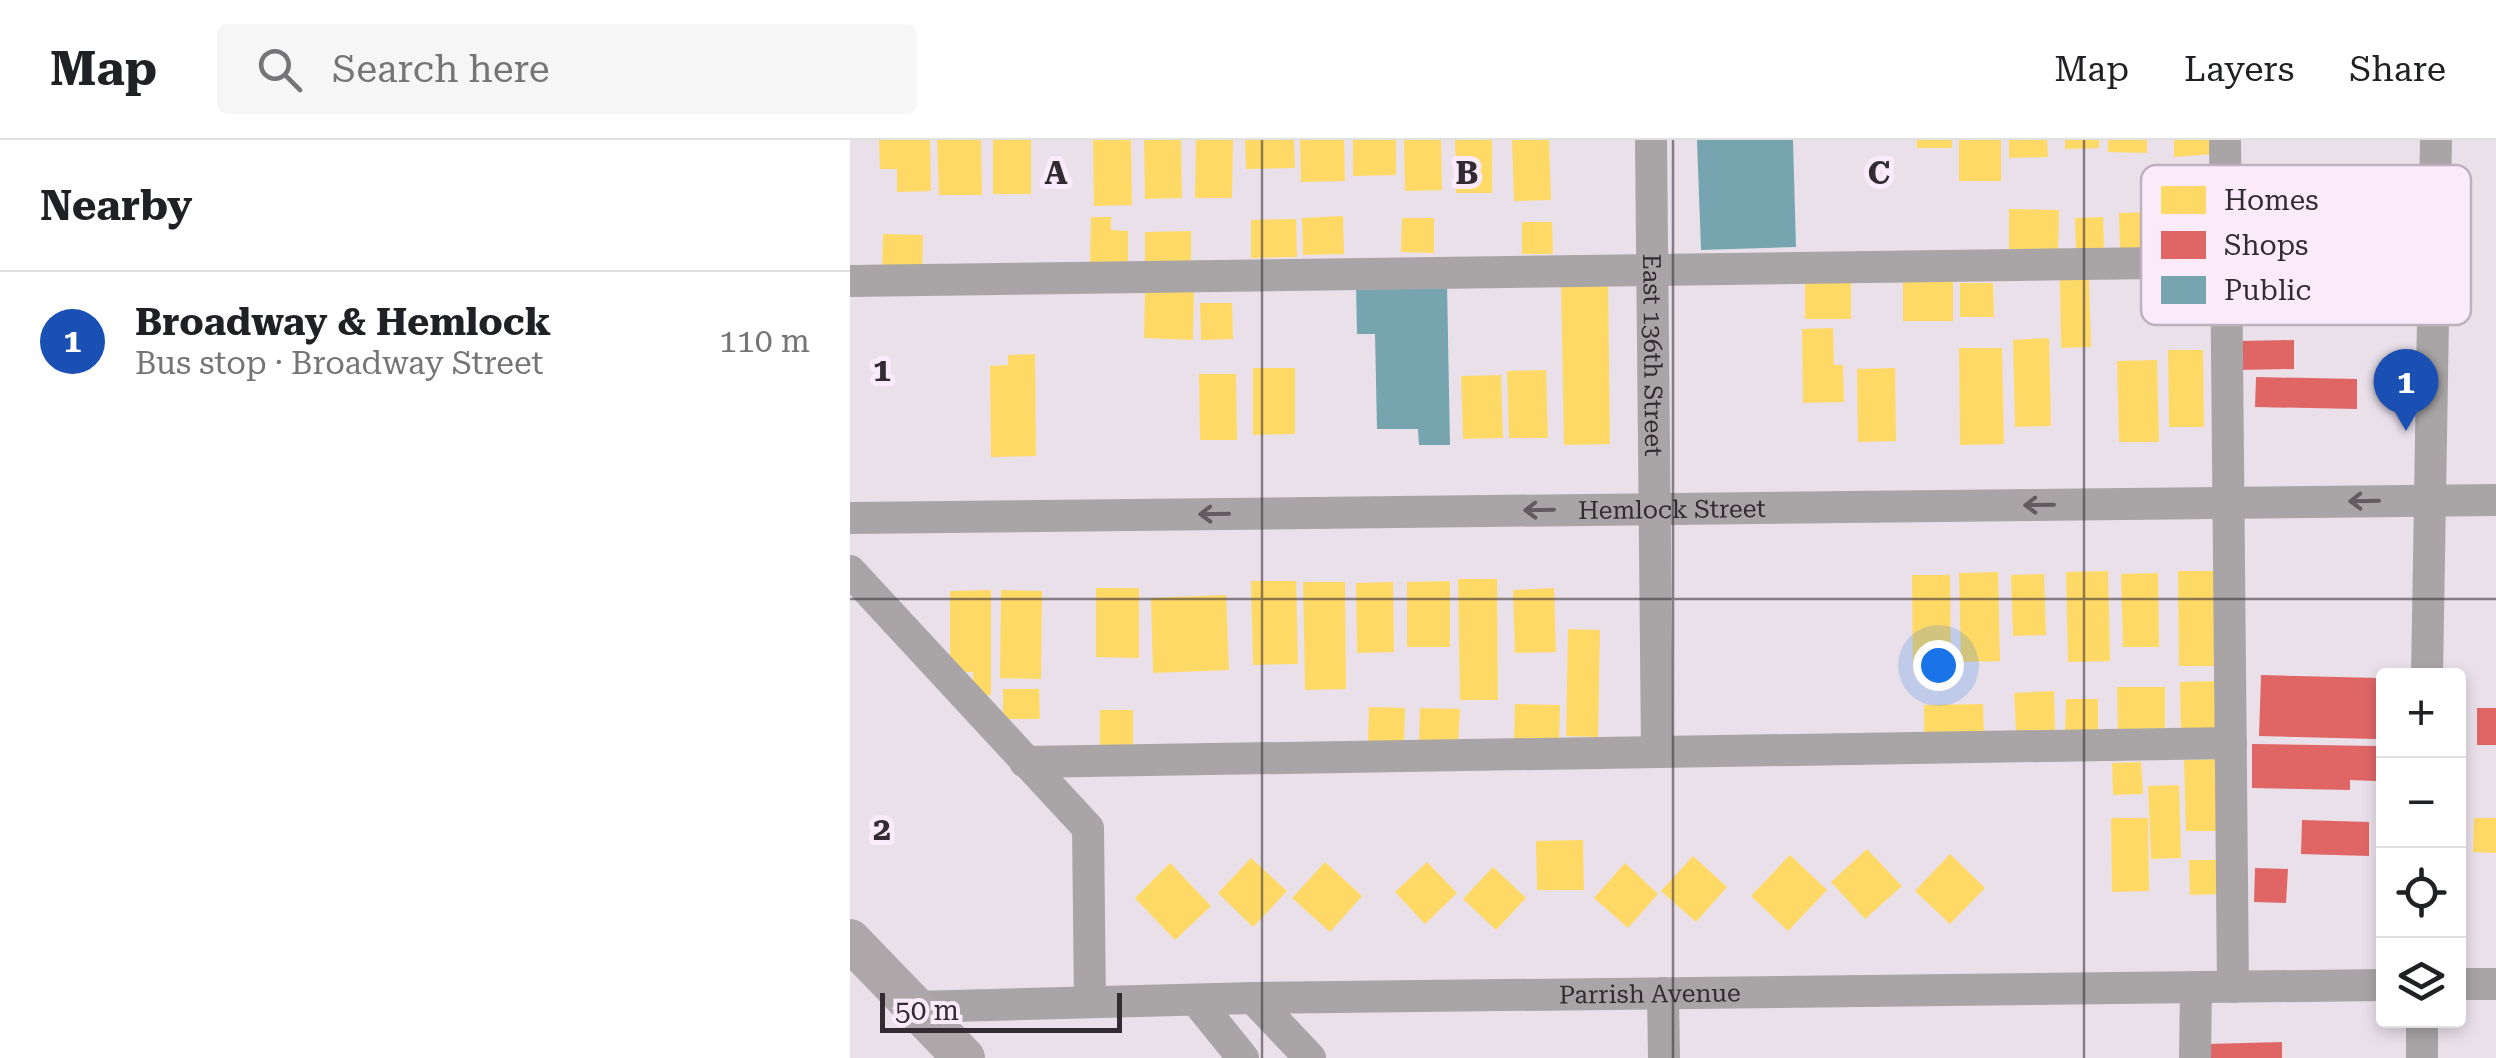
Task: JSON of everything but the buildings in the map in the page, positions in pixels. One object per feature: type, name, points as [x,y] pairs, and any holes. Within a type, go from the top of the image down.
[{"type":"main road","points":[[850,940],[964,1058]]},
{"type":"street","name":"East 136th Street","points":[[1651,140],[1658,752]]},
{"type":"street","points":[[2225,140],[2225,165]]},
{"type":"street","points":[[2436,140],[2436,165]]},
{"type":"street","points":[[850,281],[2141,263]]},
{"type":"street","points":[[2227,325],[2232,987]]},
{"type":"street","points":[[2428,668],[2433,325]]},
{"type":"street","name":"Hemlock Street","points":[[850,518],[2496,500]]},
{"type":"street","points":[[850,571],[1088,828],[1090,1002]]},
{"type":"street","points":[[1024,762],[2231,743]]},
{"type":"street","points":[[2466,984],[2496,984]]},
{"type":"street","name":"Parrish Avenue","points":[[915,1007],[1253,998],[2376,986]]},
{"type":"street","points":[[2195,1058],[2196,988]]},
{"type":"street","points":[[1663,993],[1664,1058]]},
{"type":"street","points":[[1253,998],[1310,1058]]},
{"type":"street","points":[[1196,1000],[1243,1058]]},
{"type":"street","points":[[2422,1028],[2422,1058]]},
{"type":"place","name":"Broadway & Hemlock","points":[[2406,431]]}]
